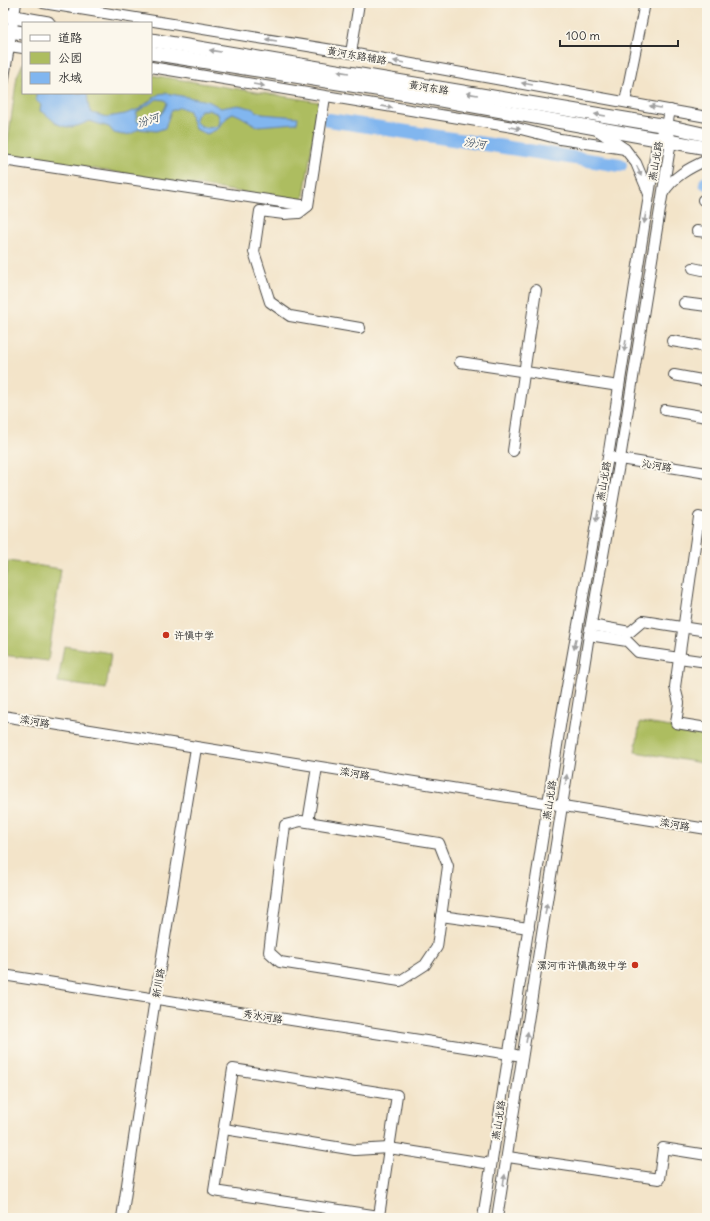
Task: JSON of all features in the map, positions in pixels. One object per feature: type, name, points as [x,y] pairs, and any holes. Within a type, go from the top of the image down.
[{"type":"main road","points":[[8,16],[42,22]]},
{"type":"main road","name":"黄河东路","points":[[152,40],[667,126],[707,135]]},
{"type":"main road","name":"黄河东路","points":[[152,54],[406,94],[592,126],[707,148]]},
{"type":"street","points":[[3,84],[6,45],[12,32],[8,16],[16,3]]},
{"type":"street","name":"黄河东路辅路","points":[[43,3],[351,53],[707,117]]},
{"type":"street","points":[[351,53],[359,3]]},
{"type":"street","points":[[625,102],[645,3]]},
{"type":"street","points":[[6,45],[22,48]]},
{"type":"street","points":[[152,67],[513,127],[560,139],[625,149]]},
{"type":"street","points":[[325,97],[308,206],[299,213],[284,214],[260,211],[254,252],[270,302],[290,316],[360,328]]},
{"type":"street","points":[[667,126],[670,110]]},
{"type":"street","points":[[592,126],[625,149],[636,163],[649,194]]},
{"type":"street","name":"燕山北路","points":[[483,1218],[561,720],[608,457],[649,194],[667,126]]},
{"type":"street","name":"燕山北路","points":[[497,1218],[524,1057],[590,630],[620,459],[661,197],[664,139]]},
{"type":"street","points":[[3,160],[308,206]]},
{"type":"street","points":[[661,197],[669,183],[684,171],[704,163]]},
{"type":"street","points":[[696,231],[707,232]]},
{"type":"street","points":[[693,268],[707,271]]},
{"type":"street","points":[[513,451],[536,290]]},
{"type":"street","points":[[684,303],[707,306]]},
{"type":"street","points":[[672,341],[707,347]]},
{"type":"street","points":[[460,362],[619,386]]},
{"type":"street","points":[[674,375],[707,382]]},
{"type":"street","points":[[665,410],[707,417]]},
{"type":"street","name":"沁河路","points":[[608,457],[707,473]]},
{"type":"street","points":[[707,519],[699,517],[675,687],[679,703],[676,723],[707,728]]},
{"type":"street","points":[[590,630],[630,632],[643,621],[707,631]]},
{"type":"street","points":[[590,630],[627,641],[638,652],[707,662]]},
{"type":"street","name":"滦河路","points":[[3,716],[707,829]]},
{"type":"street","name":"新川路","points":[[122,1218],[155,999],[196,748]]},
{"type":"street","points":[[308,822],[317,767]]},
{"type":"street","points":[[301,821],[308,822],[439,843],[448,866],[437,947],[425,965],[400,981],[280,962],[269,952],[285,825],[301,821]]},
{"type":"street","points":[[441,916],[529,928]]},
{"type":"street","name":"秀水河路","points":[[3,975],[524,1057]]},
{"type":"street","points":[[233,1069],[397,1094],[389,1148],[379,1216],[214,1191],[233,1069]]},
{"type":"street","points":[[224,1129],[356,1150],[389,1148],[491,1164]]},
{"type":"street","points":[[508,1157],[659,1179],[663,1148],[707,1154]]},
{"type":"green space","points":[[22,65],[22,94],[152,94],[152,75],[319,102],[303,202],[6,155],[17,76]]},
{"type":"green space","points":[[8,561],[61,569],[48,661],[3,655],[3,594]]},
{"type":"green space","points":[[64,646],[111,653],[106,689],[58,682]]},
{"type":"green space","points":[[640,722],[707,733],[702,763],[635,752]]},
{"type":"water","points":[[166,93],[208,101],[221,108],[238,105],[251,108],[262,114],[298,117],[297,123],[257,126],[233,113],[229,115],[218,129],[207,134],[195,129],[189,111],[180,107],[171,111],[165,128],[156,131],[139,129],[131,134],[123,135],[114,133],[109,127],[89,121],[74,127],[62,126],[40,111],[41,105],[36,100],[36,94],[87,94],[89,109],[92,113],[107,117],[125,114],[139,109],[159,94]],"holes":[[[157,99],[165,100],[167,103],[160,115],[148,122],[138,122],[136,119],[137,112]],[[201,110],[209,110],[218,114],[220,122],[218,126],[205,128],[200,126],[195,121],[196,116]]]},
{"type":"waterway","name":"汾河","points":[[329,120],[620,165]]},
{"type":"place","name":"许慎中学","points":[[166,635]]},
{"type":"place","name":"漯河市许慎高级中学","points":[[635,965]]}]
